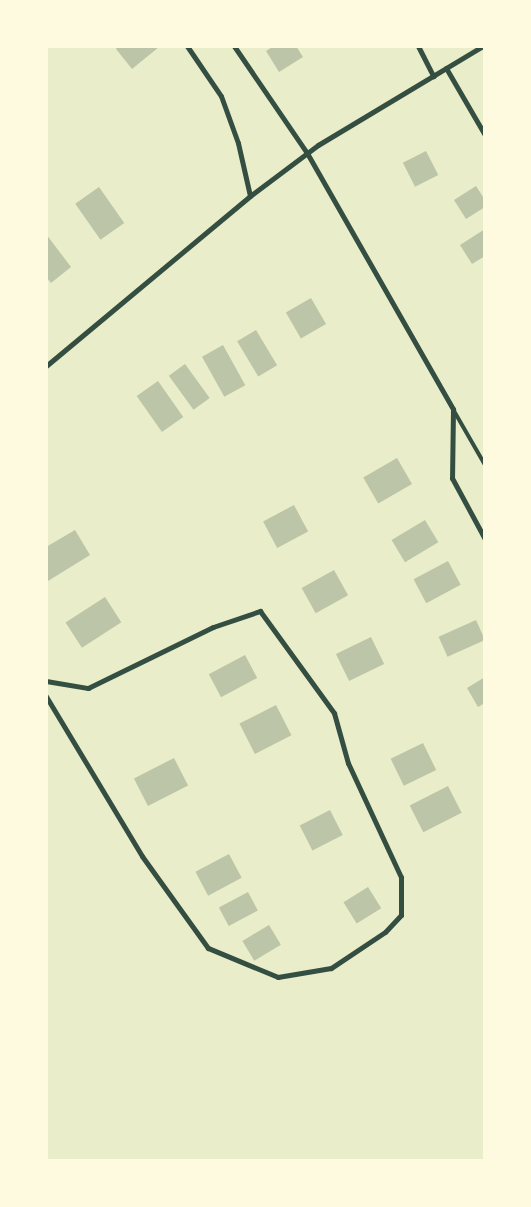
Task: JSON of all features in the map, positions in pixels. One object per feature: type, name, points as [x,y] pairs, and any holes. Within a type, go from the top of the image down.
[{"type":"street","points":[[187,46],[221,96],[238,143],[250,196]]},
{"type":"street","points":[[234,46],[307,153],[453,409],[452,478],[485,539]]},
{"type":"street","points":[[418,46],[433,76]]},
{"type":"street","points":[[46,366],[250,196],[307,153],[483,46]]},
{"type":"street","points":[[446,68],[485,135]]},
{"type":"street","points":[[46,680],[88,688],[212,626],[260,611],[334,713],[348,764],[401,877],[400,915],[385,932],[331,968],[278,976],[208,948],[142,856],[46,696]]},
{"type":"lane","points":[[453,409],[485,465]]},
{"type":"building","points":[[118,46],[159,47],[132,69],[116,49]]},
{"type":"building","points":[[274,46],[296,46],[303,57],[279,72],[266,51]]},
{"type":"building","points":[[426,151],[438,175],[415,187],[403,163]]},
{"type":"building","points":[[476,186],[485,200],[485,207],[466,219],[454,200]]},
{"type":"building","points":[[99,187],[124,223],[100,240],[75,204]]},
{"type":"building","points":[[485,229],[485,256],[472,264],[460,245]]},
{"type":"building","points":[[46,234],[71,267],[51,283],[46,277]]},
{"type":"building","points":[[311,298],[326,324],[301,338],[286,312]]},
{"type":"building","points":[[256,330],[277,365],[258,376],[237,341]]},
{"type":"building","points":[[223,345],[245,385],[224,397],[202,357]]},
{"type":"building","points":[[185,364],[210,398],[194,410],[169,376]]},
{"type":"building","points":[[158,381],[183,417],[162,432],[137,396]]},
{"type":"building","points":[[397,458],[412,484],[378,503],[363,478]]},
{"type":"building","points":[[294,505],[308,531],[277,548],[263,521]]},
{"type":"building","points":[[425,520],[438,542],[405,562],[392,540]]},
{"type":"building","points":[[75,530],[90,555],[48,581],[46,547]]},
{"type":"building","points":[[448,561],[461,585],[426,603],[414,579]]},
{"type":"building","points":[[334,570],[348,595],[316,613],[302,588]]},
{"type":"building","points":[[105,597],[121,622],[82,648],[66,623]]},
{"type":"building","points":[[476,620],[485,640],[447,657],[439,637]]},
{"type":"building","points":[[371,637],[384,664],[349,681],[336,654]]},
{"type":"building","points":[[245,655],[257,678],[221,697],[209,674]]},
{"type":"building","points":[[485,677],[485,703],[478,707],[467,688]]},
{"type":"building","points":[[276,705],[291,735],[255,754],[239,724]]},
{"type":"building","points":[[423,743],[436,770],[404,786],[391,759]]},
{"type":"building","points":[[174,758],[188,786],[148,806],[134,778]]},
{"type":"building","points":[[448,786],[462,813],[423,832],[410,806]]},
{"type":"building","points":[[330,810],[343,835],[312,850],[300,825]]},
{"type":"building","points":[[229,854],[242,878],[208,896],[195,872]]},
{"type":"building","points":[[368,887],[381,908],[357,924],[343,902]]},
{"type":"building","points":[[248,892],[258,911],[229,926],[219,907]]},
{"type":"building","points":[[269,925],[281,945],[254,961],[242,941]]}]
